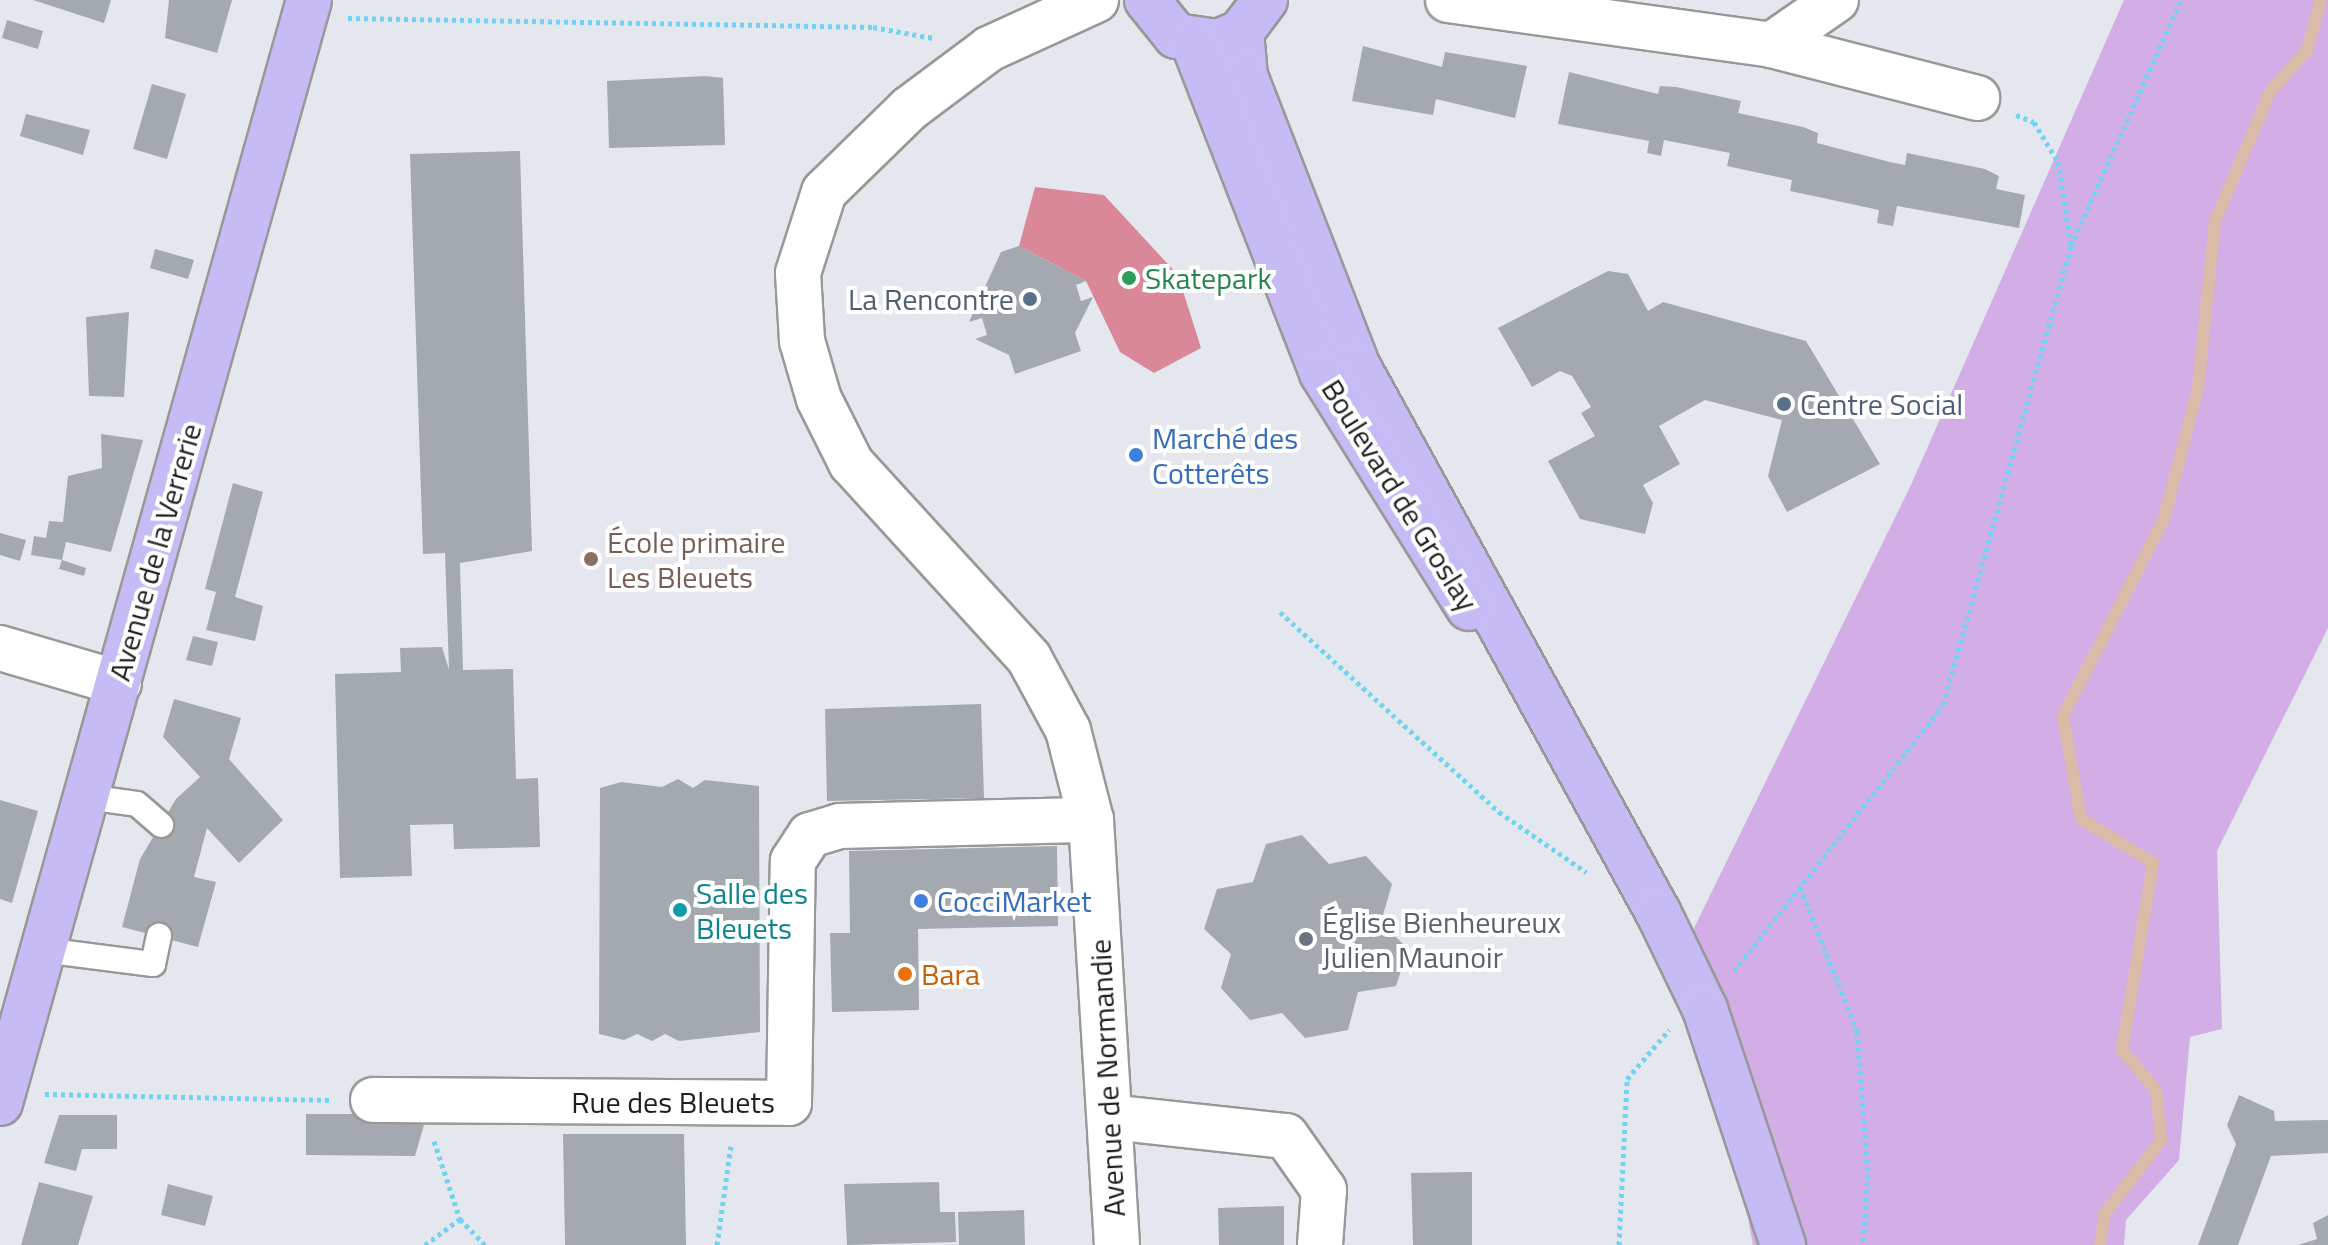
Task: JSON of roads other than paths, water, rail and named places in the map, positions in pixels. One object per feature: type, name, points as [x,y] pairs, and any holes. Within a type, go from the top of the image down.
[{"type":"main road","points":[[1147,0],[1160,24],[1193,42],[1253,16]]},
{"type":"main road","name":"Avenue de la Verrerie","points":[[3,1093],[306,9]]},
{"type":"main road","name":"Boulevard de Groslay","points":[[1253,16],[1245,76],[1357,365],[1546,708],[1705,1009],[1783,1245]]},
{"type":"main road","name":"Boulevard de Groslay","points":[[1193,42],[1322,373],[1443,574],[1546,708]]},
{"type":"street","name":"Avenue de Normandie","points":[[1096,0],[989,49],[910,108],[824,192],[798,273],[802,341],[819,399],[851,463],[1029,658],[1068,730],[1091,820],[1117,1245]]},
{"type":"street","points":[[1448,0],[1652,16],[1977,98]]},
{"type":"street","points":[[1771,45],[1836,0]]},
{"type":"street","points":[[0,648],[119,683]]},
{"type":"street","name":"Rue des Bleuets","points":[[373,1100],[789,1103],[793,861],[810,835],[840,826],[1091,820]]},
{"type":"street","points":[[1110,1117],[1286,1136],[1324,1190],[1320,1245]]},
{"type":"lane","points":[[87,797],[137,804],[161,825]]},
{"type":"lane","points":[[43,950],[153,964],[159,936]]},
{"type":"waterway","points":[[2100,1245],[2104,1215],[2161,1140],[2156,1090],[2122,1050],[2153,863],[2081,819],[2063,716],[2164,519],[2198,388],[2215,221],[2270,92],[2307,50],[2321,0]]},
{"type":"place","name":"Skatepark","points":[[1129,278]]},
{"type":"place","name":"La Rencontre","points":[[1030,299]]},
{"type":"place","name":"Centre Social","points":[[1784,404]]},
{"type":"place","name":"Marché des Cotterêts","points":[[1136,455]]},
{"type":"place","name":"École primaire Les Bleuets","points":[[591,559]]},
{"type":"place","name":"CocciMarket","points":[[921,901]]},
{"type":"place","name":"Salle des Bleuets","points":[[680,910]]},
{"type":"place","name":"Église Bienheureux Julien Maunoir","points":[[1306,939]]},
{"type":"place","name":"Bara","points":[[905,974]]}]
